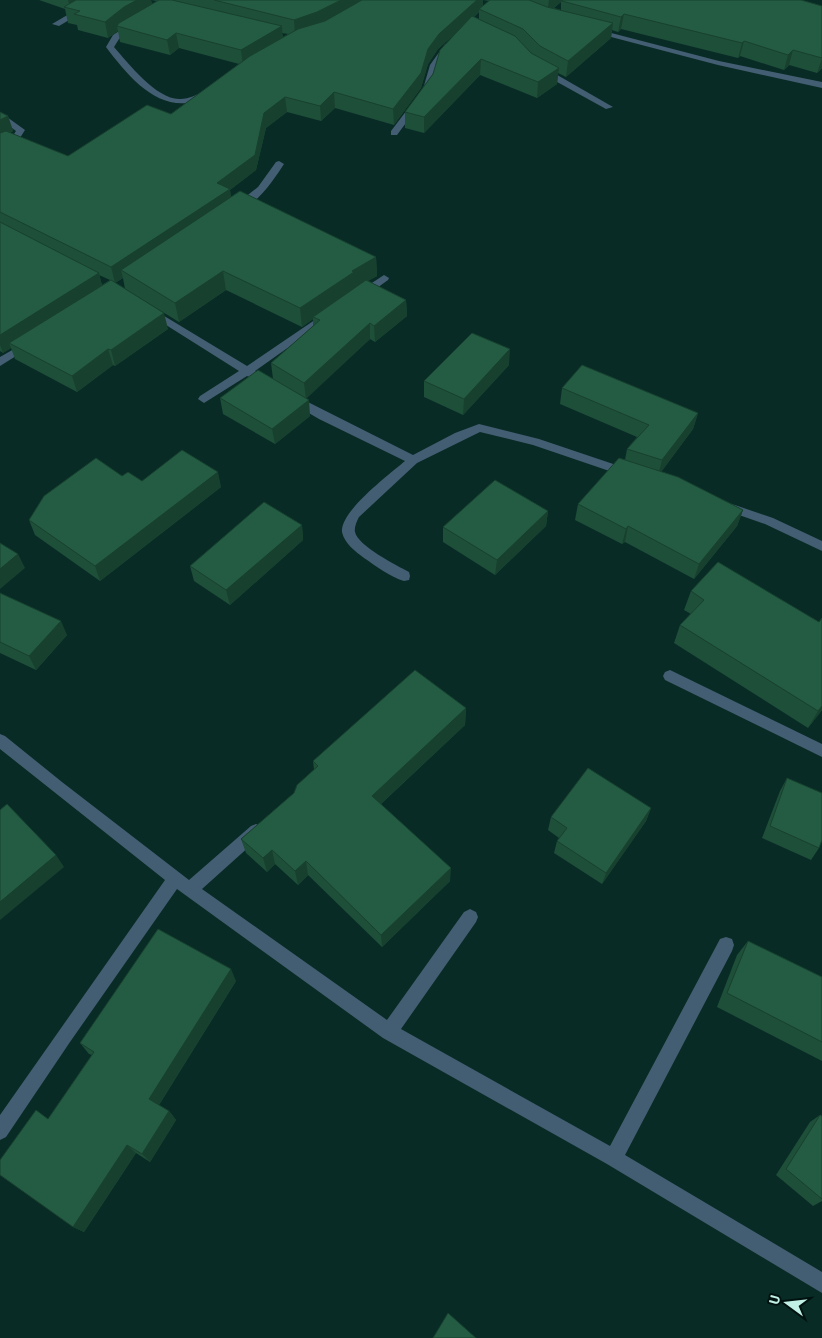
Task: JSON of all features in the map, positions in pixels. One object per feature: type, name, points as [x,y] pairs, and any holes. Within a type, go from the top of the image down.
[{"type":"street","points":[[56,24],[99,0]]},
{"type":"street","points":[[140,22],[118,35],[110,48],[140,79],[165,99],[174,102],[196,99],[212,90]]},
{"type":"street","points":[[586,27],[718,63],[822,85]]},
{"type":"street","points":[[394,133],[427,89],[434,65],[455,39]]},
{"type":"street","points":[[534,65],[609,107]]},
{"type":"street","points":[[0,115],[21,130],[16,139],[0,146]]},
{"type":"street","points":[[228,213],[260,192],[270,180],[279,164]]},
{"type":"street","points":[[204,399],[384,278]]},
{"type":"street","points":[[140,304],[264,381]]},
{"type":"street","points":[[0,362],[39,337]]},
{"type":"street","points":[[281,391],[323,416],[413,460]]},
{"type":"street","points":[[404,576],[356,542],[349,534],[349,524],[354,514],[413,460],[473,429],[479,428],[534,442],[639,477]]},
{"type":"street","points":[[716,502],[769,521],[822,546]]},
{"type":"street","points":[[670,676],[822,750]]},
{"type":"street","points":[[0,740],[58,788],[175,879],[389,1032],[613,1158],[822,1284]]},
{"type":"street","points":[[190,889],[269,820]]},
{"type":"street","points":[[0,1131],[42,1065],[110,973],[175,879]]},
{"type":"street","points":[[389,1032],[470,917]]},
{"type":"street","points":[[613,1158],[726,945]]},
{"type":"building","points":[[76,0],[137,0],[124,7],[105,22],[74,14],[80,11],[64,7]]},
{"type":"building","points":[[159,0],[172,0],[282,26],[241,50],[176,33],[167,40],[117,26]]},
{"type":"building","points":[[214,0],[341,0],[317,12],[294,20]]},
{"type":"building","points":[[362,0],[477,0],[439,34],[428,49],[421,73],[393,109],[334,92],[320,106],[285,97],[264,113],[255,155],[217,183],[230,189],[111,267],[0,212],[0,133],[6,131],[68,156],[147,105],[171,114],[250,56],[298,29],[325,21]]},
{"type":"building","points":[[490,0],[529,0],[547,7],[613,23],[568,61],[540,46],[523,29],[479,9]]},
{"type":"building","points":[[563,0],[801,0],[822,6],[822,58],[793,50],[788,55],[744,41],[742,43],[624,14],[621,17]]},
{"type":"building","points":[[472,16],[515,36],[531,53],[559,68],[538,82],[481,59],[424,117],[405,112],[433,74],[440,50]]},
{"type":"building","points":[[0,112],[8,116],[0,120]]},
{"type":"building","points":[[240,191],[376,257],[352,271],[354,272],[300,308],[223,271],[175,303],[121,270]]},
{"type":"building","points":[[0,222],[99,273],[0,335]]},
{"type":"building","points":[[111,280],[164,313],[111,350],[108,349],[72,376],[9,343]]},
{"type":"building","points":[[366,280],[406,300],[374,326],[370,323],[304,383],[271,363],[320,320],[313,317]]},
{"type":"building","points":[[472,333],[510,349],[464,399],[424,381]]},
{"type":"building","points":[[582,365],[698,413],[662,460],[627,449],[649,425],[562,388]]},
{"type":"building","points":[[258,370],[309,400],[272,429],[220,398]]},
{"type":"building","points":[[182,450],[218,472],[95,566],[29,520],[44,496],[96,458],[122,476],[128,472],[142,481]]},
{"type":"building","points":[[619,458],[678,477],[743,510],[699,564],[628,526],[626,529],[578,504]]},
{"type":"building","points":[[495,480],[548,511],[497,560],[443,527]]},
{"type":"building","points":[[264,502],[302,525],[226,590],[190,566]]},
{"type":"building","points":[[0,543],[18,554],[0,569]]},
{"type":"building","points":[[718,562],[819,622],[822,618],[822,706],[818,711],[680,625],[704,600],[691,591]]},
{"type":"building","points":[[0,593],[61,621],[29,656],[0,642]]},
{"type":"building","points":[[415,670],[466,708],[372,796],[451,868],[381,935],[306,861],[295,871],[272,850],[263,858],[241,839],[294,793],[297,785],[318,766],[313,761]]},
{"type":"building","points":[[588,768],[651,808],[606,873],[557,841],[567,828],[551,817]]},
{"type":"building","points":[[787,778],[822,793],[822,840],[819,848],[770,826]]},
{"type":"building","points":[[7,804],[56,855],[0,902],[0,810]]},
{"type":"building","points":[[158,929],[231,969],[149,1099],[169,1111],[142,1154],[127,1145],[73,1227],[0,1175],[0,1160],[36,1110],[48,1119],[94,1052],[80,1043]]},
{"type":"building","points":[[748,941],[822,977],[822,1042],[727,993]]},
{"type":"building","points":[[820,1115],[822,1116],[822,1199],[786,1169]]},
{"type":"building","points":[[448,1313],[476,1338],[433,1338]]}]
